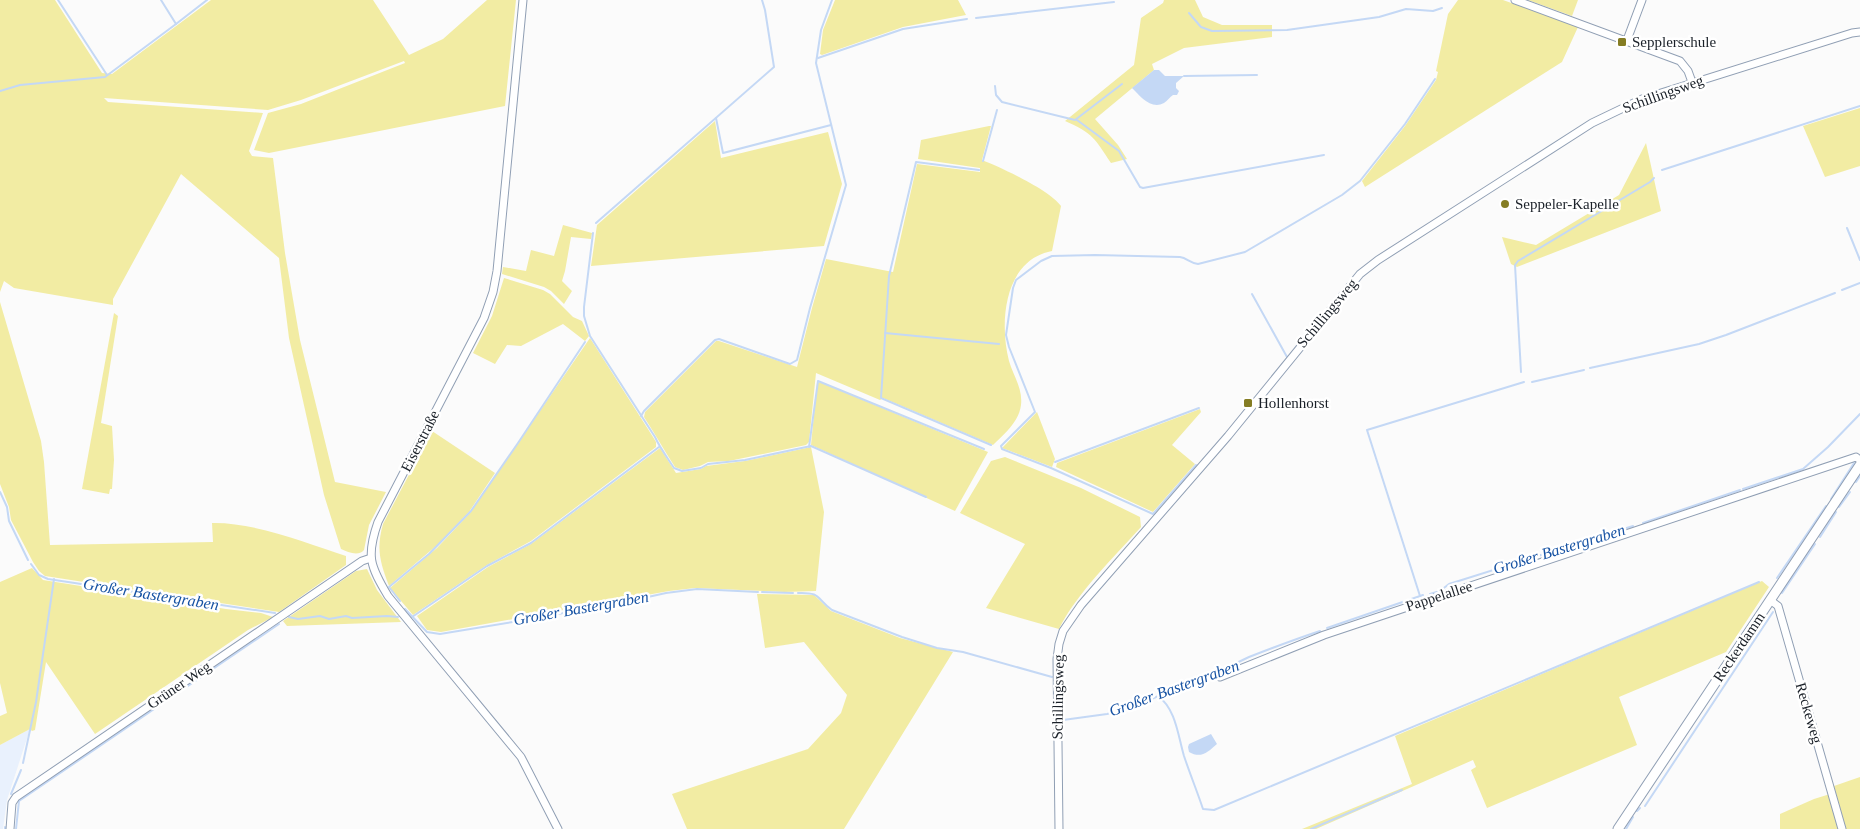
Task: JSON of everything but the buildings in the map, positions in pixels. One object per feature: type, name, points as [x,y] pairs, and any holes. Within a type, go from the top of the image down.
[{"type":"street","name":"Eiserstraße","points":[[523,0],[497,271],[493,292],[484,318],[378,522],[371,541],[371,558],[376,577],[388,596],[521,757],[558,829]]},
{"type":"street","points":[[1515,0],[1680,61],[1688,71],[1692,82]]},
{"type":"street","points":[[1627,40],[1642,0]]},
{"type":"street","name":"Schillingsweg","points":[[1059,829],[1057,659],[1059,644],[1066,627],[1081,605],[1228,436],[1360,274],[1378,260],[1592,123],[1642,99],[1692,82],[1860,32]]},
{"type":"street","name":"Pappelallee","points":[[1220,677],[1334,631],[1856,457],[1860,460]]},
{"type":"street","name":"Reckerdamm","points":[[1618,829],[1860,465]]},
{"type":"street","name":"Grüner Weg","points":[[10,829],[12,802],[16,797],[362,561],[371,558]]},
{"type":"street","name":"Reckeweg","points":[[1770,600],[1778,606],[1842,829]]},
{"type":"shaded area","points":[[0,0],[55,0],[102,73],[112,74],[211,0],[373,0],[409,55],[443,39],[487,0],[516,0],[505,106],[269,153],[254,150],[268,113],[301,104],[405,63],[404,61],[301,100],[268,110],[104,98],[108,102],[263,113],[249,151],[252,156],[273,158],[285,253],[300,340],[335,482],[386,492],[369,525],[362,552],[353,553],[341,549],[324,495],[289,338],[279,258],[181,174],[113,299],[113,305],[14,288],[4,281],[0,292]]},
{"type":"shaded area","points":[[835,0],[958,0],[966,15],[903,27],[822,55],[820,54],[823,30]]},
{"type":"shaded area","points":[[1164,0],[1195,0],[1203,17],[1222,25],[1272,25],[1272,37],[1184,48],[1152,64],[1154,70],[1095,119],[1118,145],[1127,159],[1111,163],[1088,133],[1065,121],[1134,65],[1141,18],[1163,3]]},
{"type":"shaded area","points":[[1458,0],[1503,0],[1578,27],[1562,62],[1365,187],[1362,181],[1405,126],[1436,80],[1438,72],[1436,71],[1448,14]]},
{"type":"shaded area","points":[[1528,0],[1578,0],[1572,16]]},
{"type":"shaded area","points":[[1860,108],[1860,166],[1825,177],[1803,126]]},
{"type":"shaded area","points":[[715,121],[721,158],[828,132],[842,184],[824,246],[591,266],[597,225]]},
{"type":"shaded area","points":[[991,126],[982,160],[1013,174],[1047,193],[1061,206],[1052,251],[1036,257],[1024,266],[1015,279],[1009,295],[1006,311],[1006,345],[1009,361],[1019,388],[1021,405],[1017,417],[1006,432],[993,445],[883,398],[880,400],[816,373],[809,442],[806,445],[729,461],[708,462],[683,470],[675,467],[644,417],[645,412],[716,341],[797,367],[826,259],[893,272],[917,164],[980,172],[980,168],[918,159],[921,140]]},
{"type":"shaded area","points":[[1646,143],[1661,211],[1517,267],[1511,264],[1502,237],[1536,245],[1619,195]]},
{"type":"shaded area","points":[[563,225],[592,233],[591,239],[571,237],[562,281],[572,291],[564,304],[544,287],[502,274],[503,267],[526,271],[531,250],[554,256]]},
{"type":"shaded area","points":[[504,278],[550,294],[573,317],[582,321],[589,336],[585,341],[563,324],[521,346],[507,345],[495,364],[473,353],[492,316]]},
{"type":"shaded area","points":[[0,302],[41,441],[50,545],[213,542],[212,523],[228,524],[280,534],[346,556],[346,565],[279,612],[45,576],[33,562],[11,520],[9,507],[0,484]]},
{"type":"shaded area","points":[[114,313],[118,316],[101,423],[112,426],[114,460],[112,489],[110,489],[109,494],[82,489]]},
{"type":"shaded area","points":[[590,338],[653,437],[656,447],[531,541],[487,565],[413,615],[390,588],[437,548],[470,513]]},
{"type":"shaded area","points":[[820,382],[988,452],[955,511],[811,445],[817,383]]},
{"type":"shaded area","points":[[1200,409],[1201,412],[1172,445],[1195,464],[1153,512],[1056,467],[1057,463]]},
{"type":"shaded area","points":[[1037,412],[1055,459],[1052,467],[1002,448]]},
{"type":"shaded area","points":[[432,431],[495,473],[469,512],[436,546],[389,586],[383,570],[379,548],[383,524]]},
{"type":"shaded area","points":[[811,447],[824,512],[816,591],[784,592],[695,588],[441,632],[427,630],[417,616],[488,567],[531,544],[660,448],[676,473]]},
{"type":"shaded area","points":[[1005,457],[1081,488],[1140,517],[1141,527],[1075,602],[1059,629],[986,608],[1025,544],[960,513],[991,461]]},
{"type":"shaded area","points":[[32,568],[43,580],[261,613],[273,617],[248,630],[95,734],[46,662],[35,730],[32,731],[30,729],[0,745],[0,716],[7,713],[0,683],[0,582]]},
{"type":"shaded area","points":[[367,569],[377,590],[401,622],[287,626],[283,621],[356,571]]},
{"type":"shaded area","points":[[1762,581],[1769,587],[1726,652],[1619,697],[1637,745],[1487,808],[1471,770],[1476,767],[1473,760],[1316,829],[1302,829],[1412,784],[1395,736]]},
{"type":"shaded area","points":[[757,594],[814,595],[831,611],[900,638],[953,652],[844,829],[687,829],[672,794],[808,749],[841,713],[847,695],[804,642],[765,648]]},
{"type":"shaded area","points":[[30,729],[7,800],[3,829],[0,829],[0,745]]},
{"type":"shaded area","points":[[1860,777],[1860,829],[1846,829],[1834,786]]},
{"type":"shaded area","points":[[1830,794],[1839,829],[1780,829],[1780,814]]},
{"type":"water","points":[[1154,70],[1159,70],[1165,76],[1184,76],[1176,83],[1176,88],[1179,91],[1177,95],[1173,95],[1159,105],[1146,101],[1132,88]]},
{"type":"water","points":[[1211,734],[1217,744],[1211,750],[1201,755],[1189,752],[1189,744]]},
{"type":"waterway","points":[[58,0],[107,75]]},
{"type":"waterway","points":[[161,0],[176,24],[207,0]]},
{"type":"waterway","points":[[596,223],[774,67],[762,0]]},
{"type":"waterway","points":[[641,416],[715,340],[719,339],[790,364],[797,360],[810,308],[846,185],[816,63],[821,30],[832,0]]},
{"type":"waterway","points":[[976,18],[1114,2]]},
{"type":"waterway","points":[[1189,13],[1201,27],[1212,31],[1287,30],[1379,17],[1406,9],[1433,11],[1442,8]]},
{"type":"waterway","points":[[818,58],[903,29],[967,19]]},
{"type":"waterway","points":[[0,91],[20,85],[105,77],[176,24]]},
{"type":"waterway","points":[[1184,76],[1257,75]]},
{"type":"waterway","points":[[1196,465],[1153,514],[1051,468],[1002,449],[1001,446],[1035,412],[1006,335],[1013,288],[1016,280],[1041,261],[1052,256],[1180,257],[1198,264],[1245,252],[1342,195],[1360,181],[1405,124],[1435,79]]},
{"type":"waterway","points":[[995,86],[996,95],[1002,102],[1075,120],[1122,84]]},
{"type":"waterway","points":[[1662,170],[1860,106]]},
{"type":"waterway","points":[[983,161],[997,110]]},
{"type":"waterway","points":[[716,118],[723,153],[831,125]]},
{"type":"waterway","points":[[1077,120],[1119,151],[1140,187],[1143,188],[1324,155]]},
{"type":"waterway","points":[[979,170],[916,162],[889,276],[881,398],[991,445]]},
{"type":"waterway","points":[[1521,372],[1515,265],[1518,261],[1654,178]]},
{"type":"waterway","points":[[1847,228],[1860,260]]},
{"type":"waterway","points":[[593,233],[584,307],[584,316],[590,336],[674,468],[682,471],[701,468],[708,464],[745,460],[811,446],[926,497]]},
{"type":"waterway","points":[[1842,290],[1860,283]]},
{"type":"waterway","points":[[1590,368],[1699,344],[1835,293]]},
{"type":"waterway","points":[[1252,294],[1287,357]]},
{"type":"waterway","points":[[885,333],[999,344]]},
{"type":"waterway","points":[[400,601],[389,587],[429,554],[471,511],[585,342]]},
{"type":"waterway","points":[[1532,382],[1584,370]]},
{"type":"waterway","points":[[809,447],[818,381],[984,449]]},
{"type":"waterway","points":[[1420,596],[1367,430],[1524,382]]},
{"type":"waterway","points":[[1055,462],[1199,408]]},
{"type":"waterway","name":"Großer Bastergraben","points":[[1743,489],[1803,469],[1828,447],[1860,414]]},
{"type":"waterway","points":[[412,617],[487,566],[531,543],[659,447]]},
{"type":"waterway","points":[[1831,499],[1854,463]]},
{"type":"waterway","points":[[1856,482],[1860,476]]},
{"type":"waterway","name":"Großer Bastergraben","points":[[1643,523],[1740,490]]},
{"type":"waterway","name":"Großer Bastergraben","points":[[0,492],[7,507],[9,521],[28,560]]},
{"type":"waterway","points":[[1839,507],[1850,492]]},
{"type":"waterway","points":[[1777,578],[1826,506]]},
{"type":"waterway","points":[[1820,537],[1836,512]]},
{"type":"waterway","name":"Großer Bastergraben","points":[[1430,594],[1440,591],[1449,584],[1633,526]]},
{"type":"waterway","points":[[1782,593],[1815,544]]},
{"type":"waterway","name":"Großer Bastergraben","points":[[31,564],[39,575],[48,579],[275,613]]},
{"type":"waterway","points":[[23,763],[36,702],[54,579]]},
{"type":"waterway","points":[[1158,696],[1164,701],[1173,715],[1184,756],[1203,809],[1214,810],[1759,582]]},
{"type":"waterway","name":"Großer Bastergraben","points":[[405,609],[427,632],[440,634],[616,604],[666,593],[697,589],[758,592]]},
{"type":"waterway","name":"Großer Bastergraben","points":[[762,592],[793,593]]},
{"type":"waterway","name":"Großer Bastergraben","points":[[798,593],[815,595],[832,610],[902,637],[937,648],[963,652],[1052,677]]},
{"type":"waterway","name":"Großer Bastergraben","points":[[1327,628],[1423,595]]},
{"type":"waterway","points":[[1645,806],[1773,612]]},
{"type":"waterway","name":"Großer Bastergraben","points":[[289,617],[298,619],[320,616],[329,619],[346,616],[352,618],[398,617]]},
{"type":"waterway","points":[[16,829],[19,801],[279,624]]},
{"type":"waterway","name":"Großer Bastergraben","points":[[1060,717],[1063,720],[1107,714],[1133,707],[1249,657],[1320,631]]},
{"type":"waterway","name":"Großer Bastergraben","points":[[1060,681],[1062,683],[1061,713]]},
{"type":"waterway","points":[[11,794],[21,770]]},
{"type":"waterway","points":[[1311,829],[1402,790]]},
{"type":"waterway","points":[[1637,811],[1640,808]]},
{"type":"waterway","points":[[1626,829],[1633,817]]},
{"type":"place","name":"Sepplerschule","points":[[1622,42]]},
{"type":"place","name":"Seppeler-Kapelle","points":[[1505,204]]},
{"type":"place","name":"Hollenhorst","points":[[1248,403]]}]
